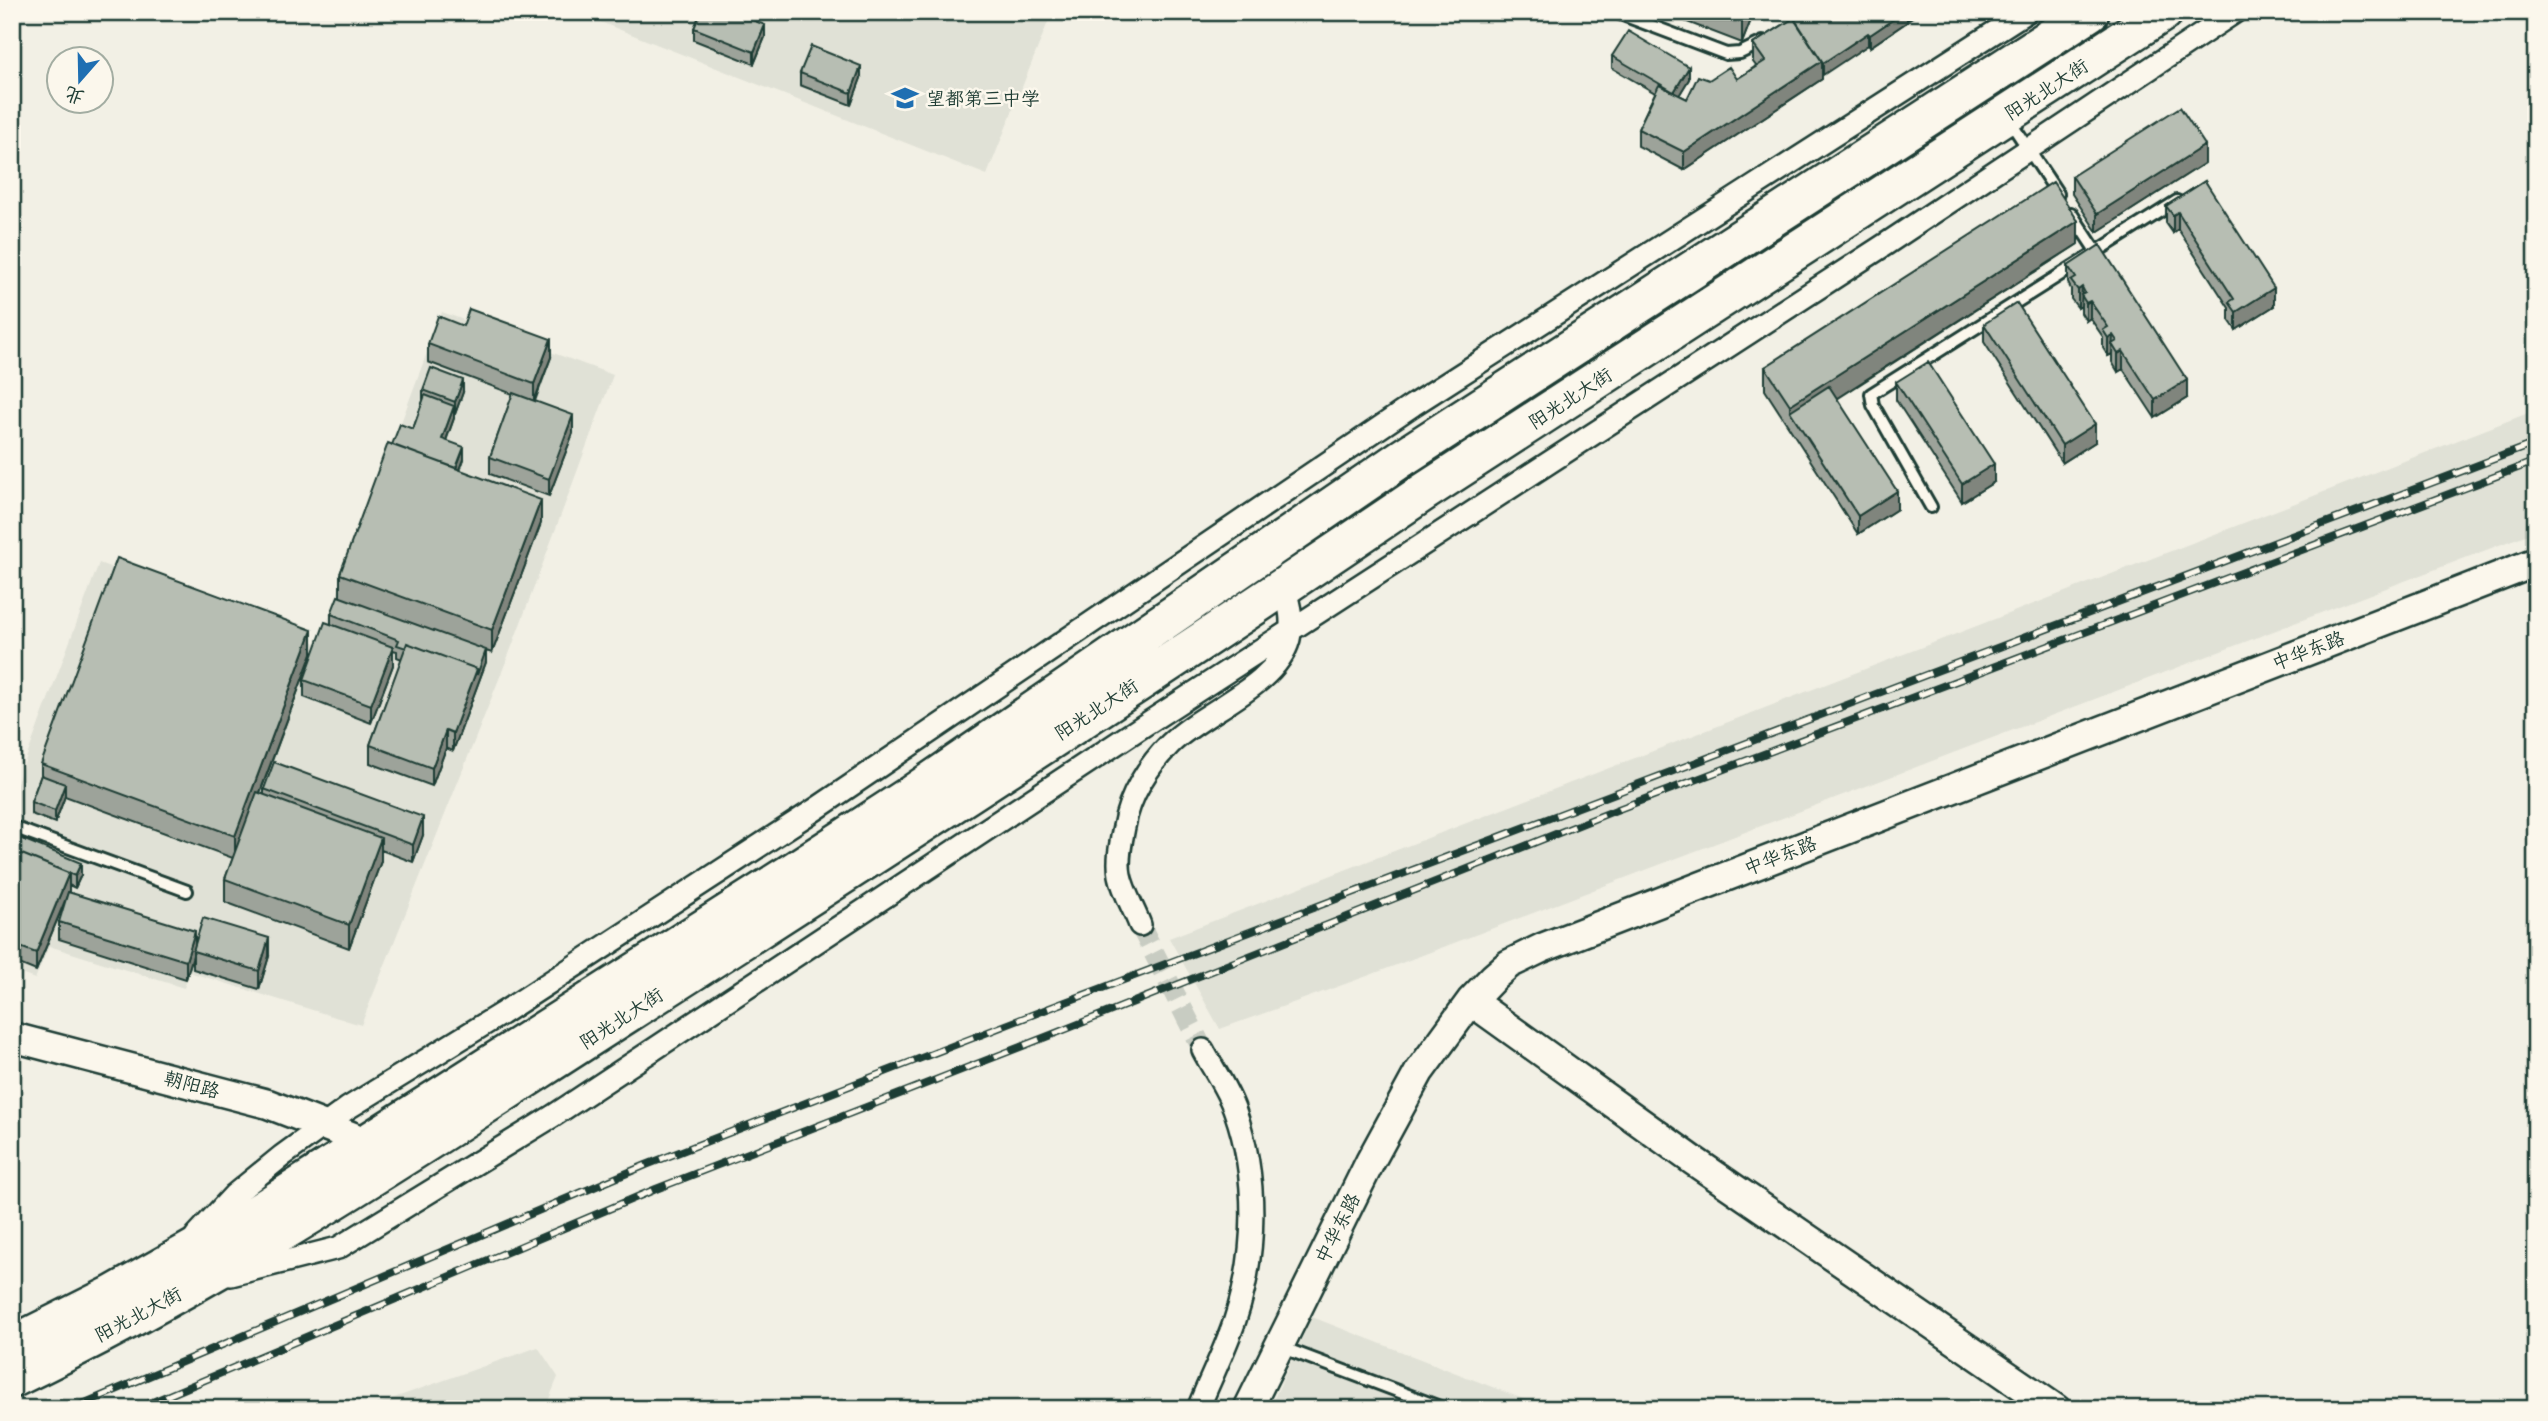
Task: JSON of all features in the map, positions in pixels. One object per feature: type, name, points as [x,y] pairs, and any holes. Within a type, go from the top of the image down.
[{"type":"highway","name":"阳光北大街","points":[[12,1378],[183,1273],[257,1213],[912,794],[1402,458],[2090,12]]},
{"type":"highway","name":"阳光北大街","points":[[12,1345],[183,1273],[273,1239],[794,907],[1424,492],[2164,12]]},
{"type":"street","points":[[183,1273],[234,1195],[348,1108],[524,999],[828,802],[1413,405],[2026,12]]},
{"type":"street","points":[[183,1273],[338,1248],[553,1116],[1290,630],[2029,150],[2235,12]]},
{"type":"street","name":"中华东路","points":[[1248,1409],[1405,1096],[1440,1041],[1471,1001],[1510,964],[1542,948],[2536,562]]},
{"type":"street","points":[[1140,925],[1120,875],[1122,835],[1136,788],[1171,743],[1265,676],[1280,657],[1289,640],[1293,617],[1284,586]]},
{"type":"street","points":[[1471,1001],[1694,1161],[2056,1409]]},
{"type":"street","name":"朝阳路","points":[[12,1037],[268,1104],[369,1143]]},
{"type":"street","points":[[1198,1409],[1235,1320],[1244,1283],[1251,1229],[1251,1176],[1244,1139],[1234,1108],[1203,1050]]},
{"type":"lane","points":[[1615,12],[1726,54],[1740,53],[1756,47],[1775,33]]},
{"type":"lane","points":[[2005,115],[2096,251]]},
{"type":"lane","points":[[1931,507],[1872,405],[1871,394],[2182,198]]},
{"type":"lane","points":[[12,830],[13,827],[187,891]]},
{"type":"lane","points":[[1278,1346],[1445,1409]]},
{"type":"shaded area","name":"望都第三中学","points":[[601,12],[1052,12],[987,175],[598,21]]},
{"type":"shaded area","points":[[442,312],[613,375],[511,649],[361,1025],[189,972],[184,988],[49,946],[35,979],[12,971],[12,796],[99,563],[319,644]]},
{"type":"shaded area","points":[[2536,410],[2536,531],[1370,975],[1220,1029],[1169,938]]},
{"type":"shaded area","points":[[1312,1317],[1549,1409],[1269,1409]]},
{"type":"shaded area","points":[[538,1347],[558,1377],[545,1409],[363,1409]]},
{"type":"building","points":[[701,12],[733,12],[765,25],[754,52],[694,28]]},
{"type":"building","points":[[1724,12],[1745,12],[1742,19]]},
{"type":"building","points":[[1804,12],[1904,12],[1823,63],[1794,19]]},
{"type":"building","points":[[1794,18],[1822,61],[1684,152],[1638,129],[1659,85],[1687,99],[1698,76],[1709,80],[1729,67],[1737,79],[1765,61],[1753,44]]},
{"type":"building","points":[[1628,31],[1689,67],[1674,92],[1612,56]]},
{"type":"building","points":[[811,46],[861,66],[851,93],[800,73]]},
{"type":"building","points":[[2180,107],[2205,145],[2097,214],[2072,176]]},
{"type":"building","points":[[2205,181],[2274,288],[2236,312],[2229,302],[2234,299],[2178,212],[2173,215],[2166,206]]},
{"type":"building","points":[[2053,182],[2078,221],[1790,405],[1765,367]]},
{"type":"building","points":[[2100,245],[2187,380],[2155,400],[2123,351],[2118,354],[2112,344],[2117,341],[2113,335],[2108,338],[2103,330],[2108,327],[2090,301],[2086,303],[2081,295],[2085,293],[2082,287],[2078,290],[2071,281],[2076,278],[2068,266]]},
{"type":"building","points":[[2017,303],[2095,424],[2062,445],[1984,324]]},
{"type":"building","points":[[469,309],[551,339],[534,384],[428,344],[438,316],[463,326]]},
{"type":"building","points":[[1928,362],[1994,464],[1962,484],[1896,382]]},
{"type":"building","points":[[431,368],[463,380],[455,402],[423,390]]},
{"type":"building","points":[[1829,386],[1897,491],[1858,516],[1790,411]]},
{"type":"building","points":[[513,393],[573,415],[549,479],[490,457]]},
{"type":"building","points":[[425,395],[454,406],[442,439],[464,447],[456,468],[392,445],[400,424],[413,429]]},
{"type":"building","points":[[388,443],[541,500],[492,630],[340,574]]},
{"type":"building","points":[[117,558],[312,630],[235,836],[41,764]]},
{"type":"building","points":[[338,596],[486,650],[477,675],[477,669],[407,643],[406,648],[397,645],[399,640],[331,614]]},
{"type":"building","points":[[325,622],[393,647],[371,705],[304,680]]},
{"type":"building","points":[[407,643],[477,669],[453,733],[446,730],[432,768],[370,745]]},
{"type":"building","points":[[274,762],[423,817],[413,845],[264,789]]},
{"type":"building","points":[[41,775],[65,784],[55,811],[31,802]]},
{"type":"building","points":[[257,792],[381,838],[349,925],[225,879]]},
{"type":"building","points":[[15,836],[81,863],[75,876],[12,850]]},
{"type":"building","points":[[12,850],[69,873],[36,953],[12,944]]},
{"type":"building","points":[[68,892],[195,931],[186,961],[59,922]]},
{"type":"building","points":[[203,918],[269,938],[259,971],[193,951]]},
{"type":"building","points":[[1316,1404],[1327,1409],[1314,1409]]},
{"type":"tunnel","points":[[1140,925],[1203,1050]]},
{"type":"railway","points":[[71,1409],[646,1165],[1047,1009],[2536,443]]},
{"type":"railway","points":[[136,1409],[656,1189],[1616,810],[2536,461]]},
{"type":"place","name":"望都第三中学","points":[[905,98]]}]
